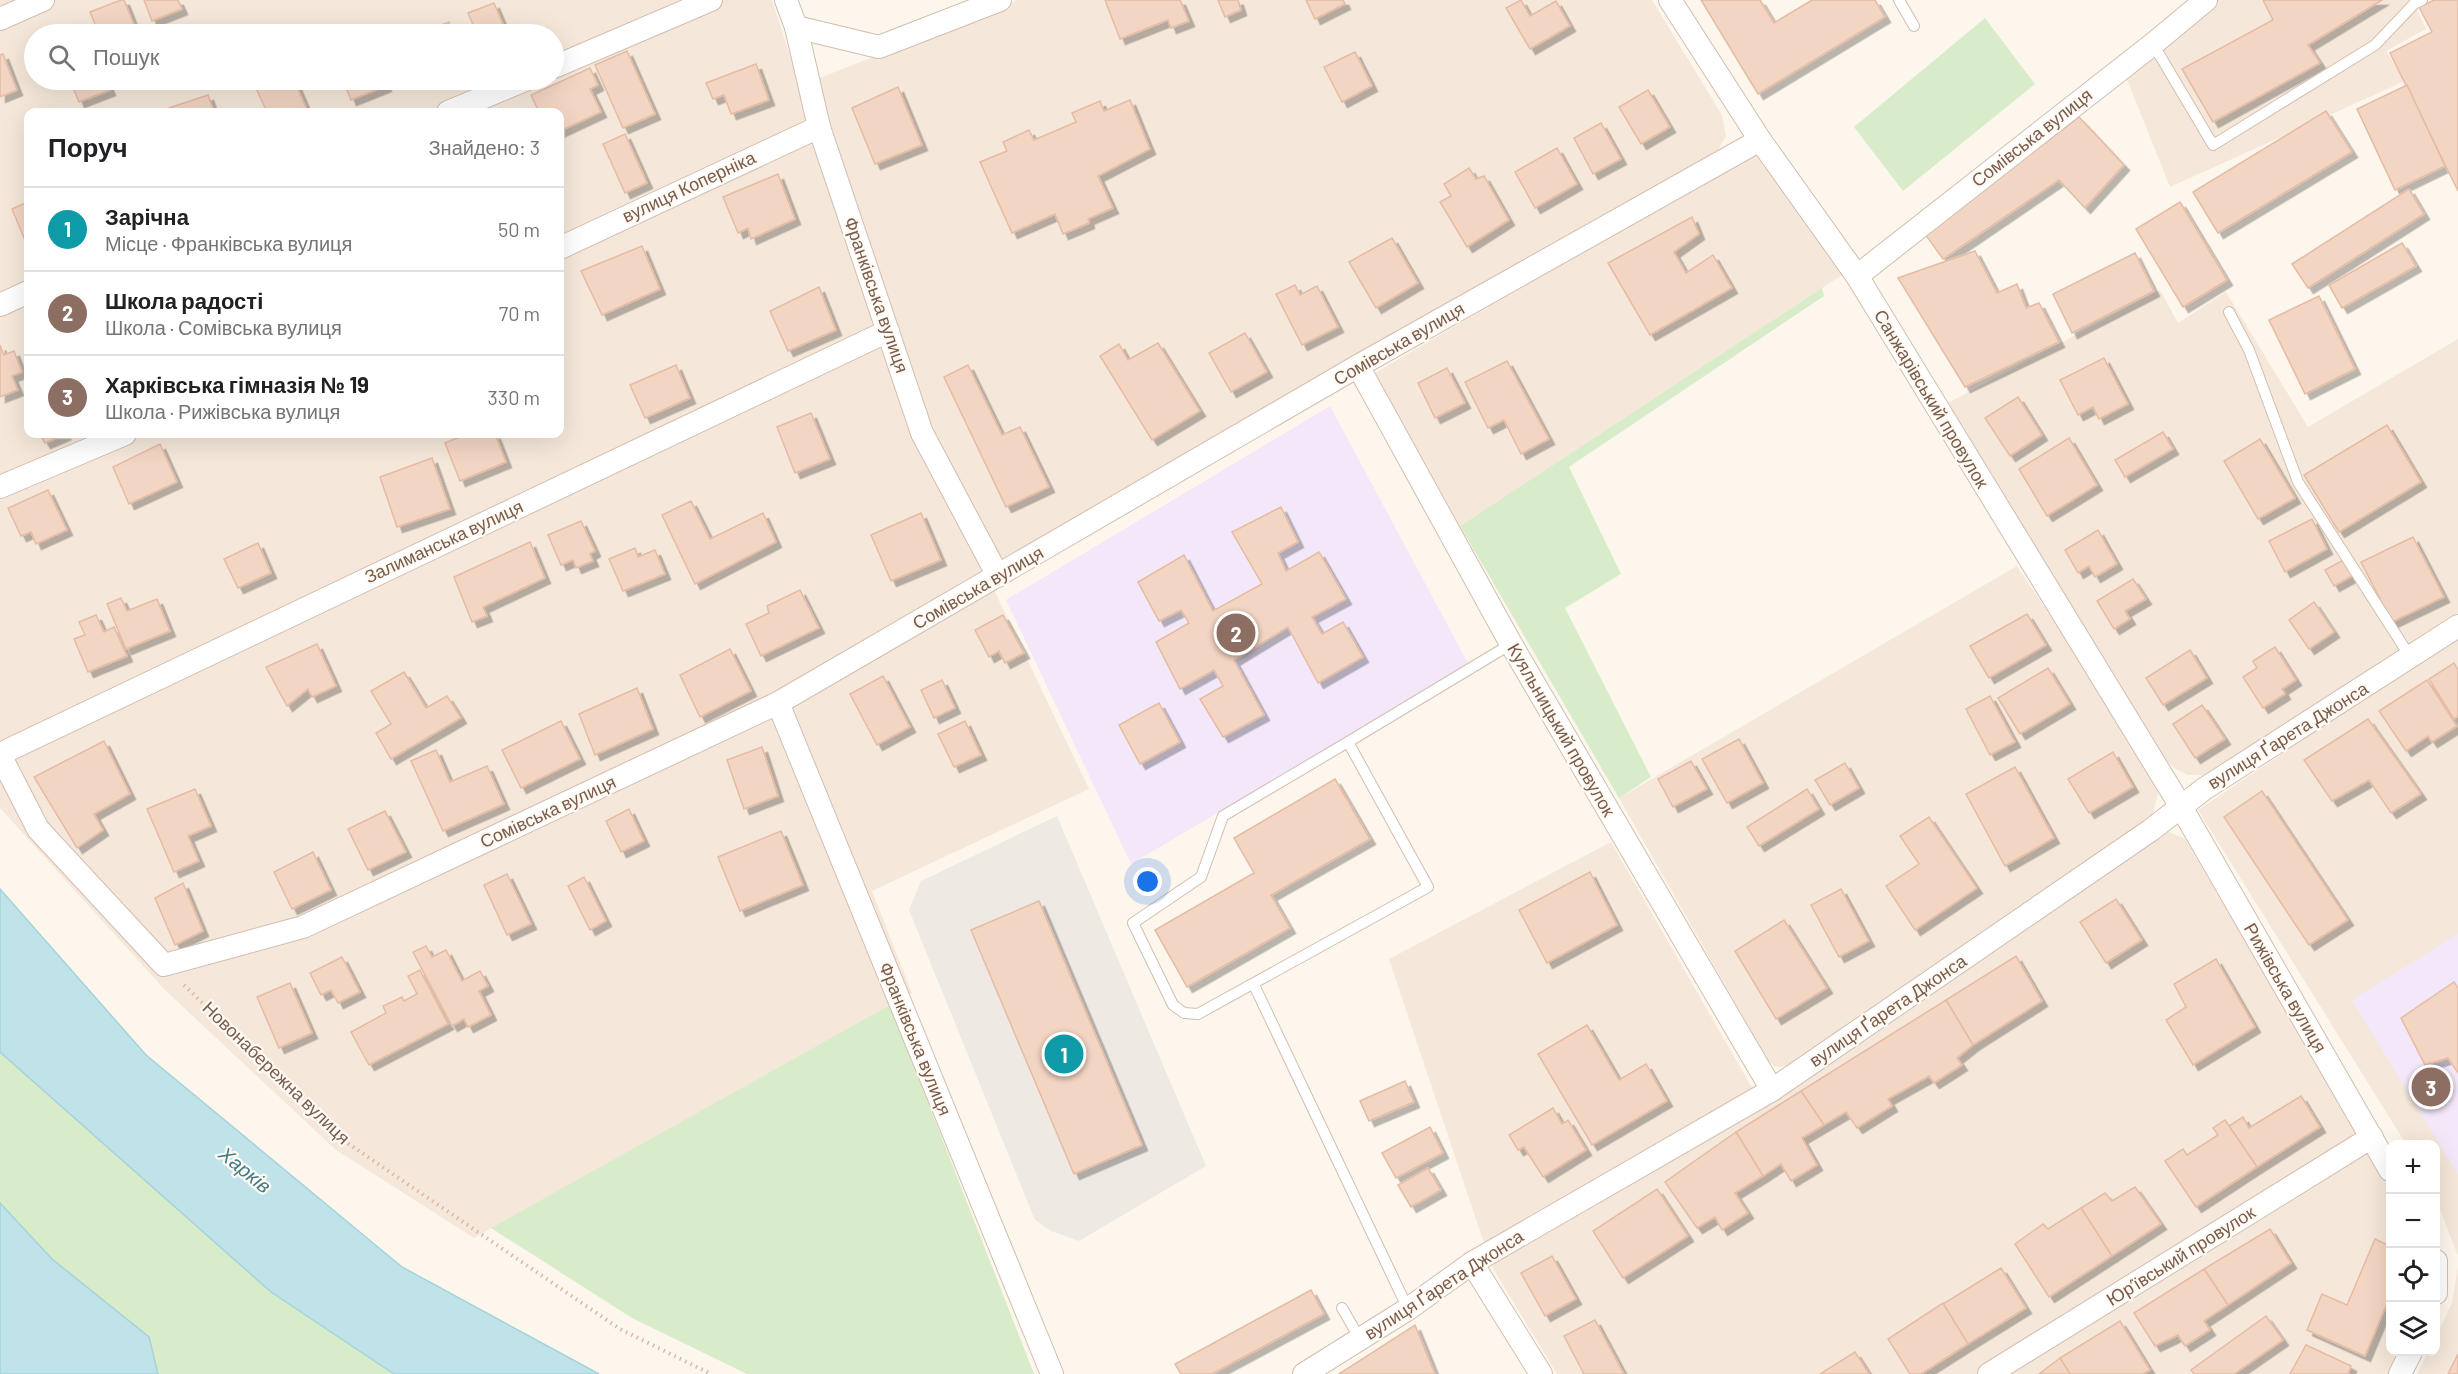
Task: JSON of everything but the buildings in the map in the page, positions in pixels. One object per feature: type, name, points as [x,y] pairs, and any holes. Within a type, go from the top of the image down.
[{"type":"street","points":[[0,19],[43,0]]},
{"type":"street","points":[[564,64],[711,0]]},
{"type":"street","name":"Франківська вулиця","points":[[786,0],[796,27],[819,127],[922,433],[998,576]]},
{"type":"street","points":[[796,27],[879,48],[1000,0]]},
{"type":"street","name":"Санжарівський провулок","points":[[1670,0],[1760,140],[1857,276],[2180,806]]},
{"type":"street","name":"Сомівська вулиця","points":[[1857,276],[2153,45],[2206,0]]},
{"type":"street","points":[[458,108],[501,90]]},
{"type":"street","name":"вулиця Коперніка","points":[[564,246],[819,127]]},
{"type":"street","name":"Сомівська вулиця","points":[[164,965],[303,927],[778,703],[1358,366],[1760,140]]},
{"type":"street","points":[[0,305],[24,294]]},
{"type":"street","name":"Залиманська вулиця","points":[[0,755],[888,331]]},
{"type":"street","name":"Куяльницький провулок","points":[[1358,366],[1511,644],[1772,1090]]},
{"type":"street","points":[[0,487],[116,438]]},
{"type":"street","name":"вулиця Ґарета Джонса","points":[[1304,1374],[1408,1310],[1472,1263],[1772,1090],[2151,830],[2180,806],[2458,626]]},
{"type":"street","name":"Франківська вулиця","points":[[778,703],[1052,1374]]},
{"type":"street","points":[[0,755],[38,829],[164,965]]},
{"type":"street","name":"Рижівська вулиця","points":[[2180,806],[2386,1161]]},
{"type":"street","name":"Юр’ївський провулок","points":[[1989,1374],[2372,1137]]},
{"type":"street","points":[[1472,1263],[1541,1374]]},
{"type":"street","points":[[2400,1374],[2409,1356]]},
{"type":"lane","points":[[1899,0],[1914,26]]},
{"type":"lane","points":[[2153,45],[2212,145],[2375,45],[2414,4],[2422,0]]},
{"type":"lane","points":[[2229,312],[2249,350],[2298,482],[2411,658]]},
{"type":"lane","points":[[1348,742],[1428,887],[1198,1014],[1184,1012],[1173,1005],[1133,923],[1201,877],[1224,816],[1511,644]]},
{"type":"lane","points":[[1254,985],[1408,1310]]},
{"type":"lane","points":[[1342,1308],[1360,1339]]},
{"type":"path","name":"Новонабережна вулиця","points":[[164,965],[343,1140],[620,1329],[711,1374]]},
{"type":"shaded area","points":[[0,0],[772,0],[914,438],[986,573],[1089,789],[872,891],[912,993],[474,1238],[336,1150],[165,990],[0,808]]},
{"type":"shaded area","points":[[1018,0],[1652,0],[1722,115],[1726,136],[1715,155],[1001,562],[929,428],[828,124],[817,79]]},
{"type":"shaded area","points":[[2218,0],[2428,0],[2416,7],[2426,29],[2386,51],[2405,81],[2170,187],[2126,77]]},
{"type":"shaded area","points":[[1758,148],[1842,275],[1460,526],[1375,373]]},
{"type":"shaded area","points":[[2160,290],[2178,323],[2226,292],[2308,427],[2458,339],[2458,613],[2220,772],[2206,775],[2188,775],[2174,768],[2164,758],[1948,403]]},
{"type":"shaded area","points":[[1330,406],[1469,665],[1131,864],[1006,600]]},
{"type":"shaded area","points":[[2017,566],[2157,779],[2158,794],[2153,813],[2141,830],[1787,1066],[1775,1067],[1767,1059],[1619,798]]},
{"type":"shaded area","points":[[2458,636],[2458,1256],[2440,1209],[2440,1140],[2404,1140],[2198,810]]},
{"type":"shaded area","points":[[1057,816],[1206,1166],[1079,1241],[1051,1231],[1035,1220],[909,910],[921,881]]},
{"type":"shaded area","points":[[2167,831],[2185,839],[2386,1183],[2386,1356],[2397,1356],[2388,1374],[1557,1374],[1492,1267],[1389,959],[1611,842],[1763,1107]]},
{"type":"shaded area","points":[[2458,934],[2458,1175],[2440,1145],[2440,1140],[2437,1140],[2352,1000]]},
{"type":"shaded area","points":[[2458,1266],[2458,1374],[2417,1374],[2426,1356],[2440,1356],[2440,1328],[2452,1303]]},
{"type":"green space","points":[[1985,18],[2035,84],[1903,191],[1854,127]]},
{"type":"green space","points":[[1822,288],[1824,296],[1569,467],[1621,574],[1565,608],[1651,777],[1619,798],[1460,526]]},
{"type":"green space","points":[[890,1005],[1034,1374],[747,1374],[632,1318],[491,1228]]},
{"type":"green space","points":[[0,1052],[271,1292],[394,1374],[158,1374],[149,1337],[52,1259],[0,1203]]},
{"type":"water","name":"Харків","points":[[0,889],[146,1055],[402,1267],[599,1374],[394,1374],[271,1292],[0,1052]]},
{"type":"water","points":[[0,1203],[52,1259],[149,1337],[158,1374],[0,1374]]},
{"type":"place","name":"Школа радості","points":[[1236,633]]},
{"type":"place","name":"Зарічна","points":[[1064,1054]]},
{"type":"place","name":"Харківська гімназія № 19","points":[[2431,1087]]}]
